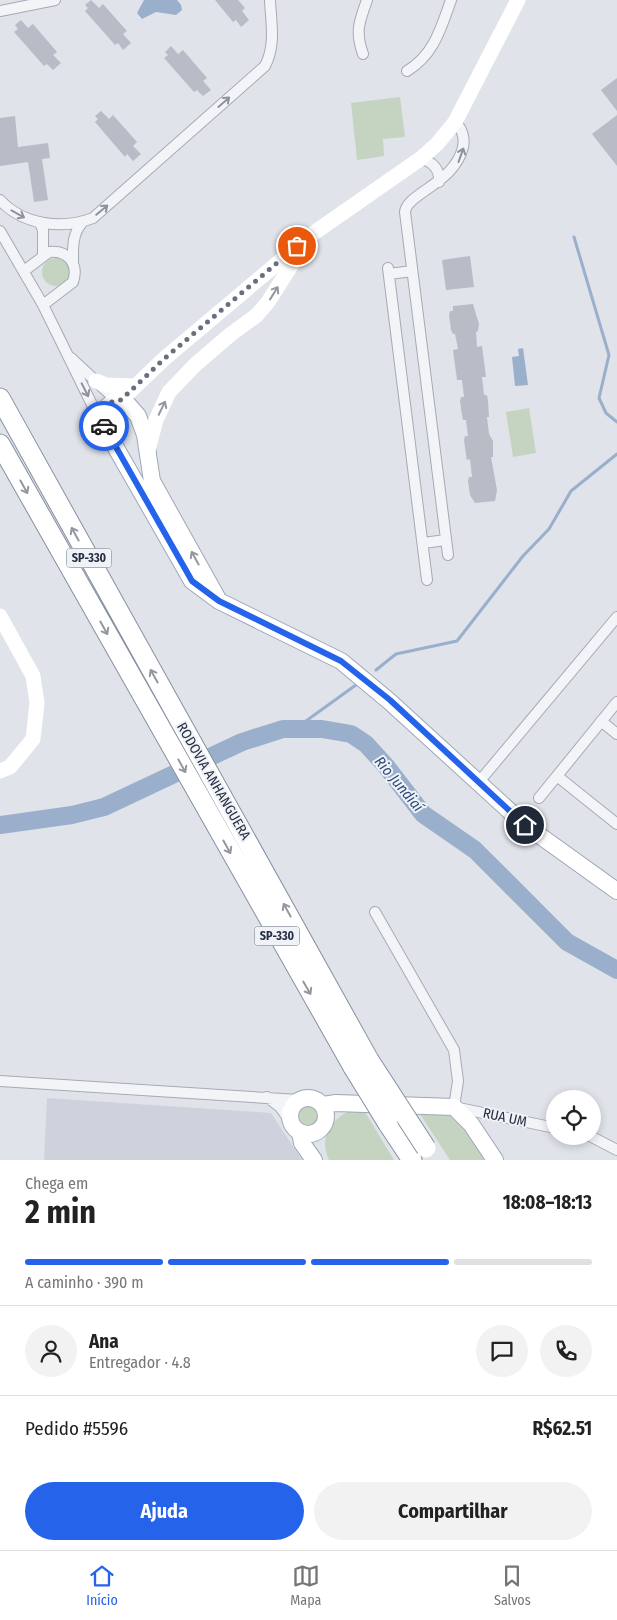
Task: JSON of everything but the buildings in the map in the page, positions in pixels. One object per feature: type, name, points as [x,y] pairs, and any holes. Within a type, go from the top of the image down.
[{"type":"highway","name":"RODOVIA ANHANGUERA","points":[[0,398],[223,797],[361,1063],[388,1124],[424,1156]]},
{"type":"highway","name":"RODOVIA ANHANGUERA","points":[[0,444],[203,804],[361,1063],[424,1156]]},
{"type":"highway","points":[[388,1124],[402,1160]]},
{"type":"main road","points":[[518,0],[455,122],[437,144],[420,159],[310,235],[119,400],[104,409],[102,417],[104,427],[120,456],[219,601],[341,661],[371,684],[525,825],[617,891]]},
{"type":"main road","points":[[147,454],[156,420],[169,392],[196,364],[257,315],[268,302],[310,235]]},
{"type":"main road","points":[[242,292],[256,299],[259,306],[257,315]]},
{"type":"main road","points":[[96,381],[106,385],[134,386]]},
{"type":"main road","points":[[119,400],[132,406],[138,416],[145,435],[152,481],[164,519]]},
{"type":"main road","points":[[120,456],[135,458],[147,454]]},
{"type":"main road","points":[[0,616],[34,676],[37,703],[34,739],[5,769]]},
{"type":"main road","points":[[314,1160],[302,1144],[295,1127],[291,1109],[299,1100],[310,1098],[322,1119],[321,1160]]},
{"type":"main road","points":[[295,1127],[306,1134],[322,1119],[351,1104],[454,1107],[471,1124],[495,1160]]},
{"type":"street","points":[[0,11],[54,0]]},
{"type":"street","points":[[0,200],[6,207],[40,223],[82,222],[93,218],[265,66],[272,45],[270,0]]},
{"type":"street","points":[[363,54],[357,37],[360,19],[367,0]]},
{"type":"street","points":[[407,72],[424,59],[432,49],[451,0]]},
{"type":"street","points":[[448,555],[412,271],[406,205],[451,172],[460,159],[464,144],[461,129],[455,122]]},
{"type":"street","points":[[420,159],[426,160],[435,166],[439,182]]},
{"type":"street","points":[[43,305],[73,282],[75,269],[73,262],[74,240],[77,229],[82,222]]},
{"type":"street","points":[[40,223],[43,230],[43,255]]},
{"type":"street","points":[[0,231],[43,305],[104,427]]},
{"type":"street","points":[[24,271],[43,255],[56,252],[63,253],[73,262]]},
{"type":"street","points":[[412,271],[389,271],[427,580]]},
{"type":"street","points":[[66,354],[119,400]]},
{"type":"street","points":[[423,543],[446,540]]},
{"type":"street","points":[[478,784],[617,617]]},
{"type":"street","points":[[539,798],[617,702]]},
{"type":"street","points":[[601,721],[617,734]]},
{"type":"street","points":[[558,776],[617,824]]},
{"type":"street","points":[[375,912],[454,1050],[458,1065],[458,1081],[454,1107]]},
{"type":"street","points":[[0,1081],[299,1100]]},
{"type":"street","points":[[267,1097],[280,1107],[295,1127]]},
{"type":"street","name":"RUA UM","points":[[454,1107],[546,1126]]},
{"type":"street","points":[[601,1142],[617,1150]]},
{"type":"shaded area","points":[[47,1098],[271,1113],[302,1160],[44,1160]]},
{"type":"green space","points":[[400,97],[405,137],[383,139],[384,156],[357,160],[351,103]]},
{"type":"green space","points":[[56,258],[66,262],[70,272],[66,282],[56,286],[46,282],[42,272],[46,262]]},
{"type":"green space","points":[[529,408],[536,453],[513,457],[506,412]]},
{"type":"green space","points":[[305,1105],[313,1105],[319,1111],[319,1119],[313,1125],[305,1125],[299,1119],[299,1111]]},
{"type":"green space","points":[[362,1107],[394,1160],[329,1160],[325,1141],[327,1133],[332,1125],[345,1113]]},
{"type":"green space","points":[[418,1111],[451,1114],[457,1118],[487,1160],[450,1160]]},
{"type":"water","points":[[144,0],[177,0],[182,10],[176,15],[156,12],[142,19],[137,13]]},
{"type":"water","points":[[523,348],[528,385],[515,386],[512,357],[519,356],[518,349]]},
{"type":"waterway","points":[[574,237],[609,355],[599,398],[606,413],[617,422]]},
{"type":"waterway","points":[[376,670],[396,654],[457,641],[523,556],[549,529],[571,491],[617,454]]},
{"type":"waterway","points":[[283,729],[306,721],[360,682]]},
{"type":"waterway","name":"Rio Jundiaí","points":[[0,825],[72,815],[104,807],[242,742],[283,729],[322,729],[351,734],[366,744],[386,766],[423,814],[475,850],[567,942],[617,970]]},
{"type":"way so far","points":[[104,426],[102,417],[104,409],[116,400],[121,400],[165,358],[297,246]]},
{"type":"route","points":[[104,426],[192,581],[219,601],[341,661],[390,700],[422,732],[525,825]]}]
